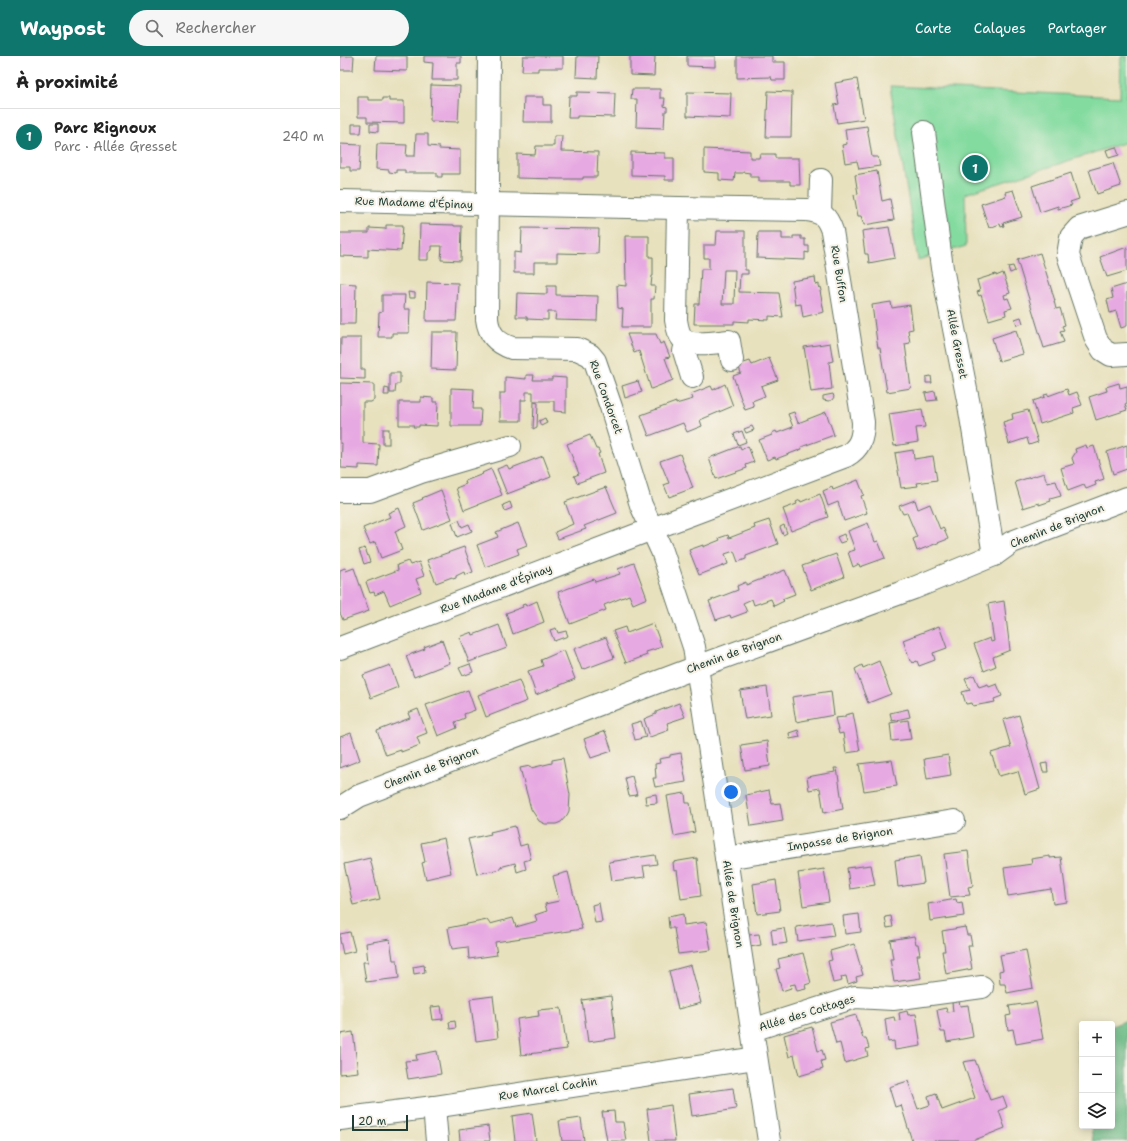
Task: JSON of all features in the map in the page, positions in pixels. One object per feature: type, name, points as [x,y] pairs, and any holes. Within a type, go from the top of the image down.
[{"type":"street","name":"Rue Condorcet","points":[[489,56],[486,319],[488,327],[496,340],[512,348],[577,349],[590,355],[597,368],[609,401],[641,505],[662,551],[694,647],[697,667]]},
{"type":"street","name":"Allée Gresset","points":[[924,132],[942,268],[969,405],[994,555]]},
{"type":"street","points":[[488,204],[807,210],[820,212],[821,180]]},
{"type":"street","name":"Rue Madame d'Épinay","points":[[340,200],[488,204]]},
{"type":"street","points":[[678,208],[676,320],[678,332],[687,342],[731,351]]},
{"type":"street","name":"Rue Buffon","points":[[652,529],[846,456],[859,446],[863,432],[863,422],[833,239],[829,222],[820,212]]},
{"type":"street","points":[[1127,213],[1079,228],[1071,237],[1068,255],[1096,339],[1103,350],[1111,355],[1127,354]]},
{"type":"street","points":[[687,342],[684,351],[692,377]]},
{"type":"street","points":[[340,491],[370,491],[421,472],[510,446]]},
{"type":"street","name":"Chemin de Brignon","points":[[340,808],[365,794],[697,667],[914,588],[994,555],[1012,542],[1127,498]]},
{"type":"street","name":"Rue Madame d'Épinay","points":[[340,648],[652,529]]},
{"type":"street","name":"Allée de Brignon","points":[[697,667],[769,1141]]},
{"type":"street","name":"Impasse de Brignon","points":[[726,858],[954,821]]},
{"type":"street","name":"Allée des Cottages","points":[[752,1030],[855,997],[893,999],[982,987]]},
{"type":"street","name":"Rue Marcel Cachin","points":[[340,1119],[434,1107],[756,1058]]},
{"type":"street","points":[[434,1107],[437,1141]]},
{"type":"green space","points":[[1121,56],[1127,56],[1127,142],[965,194],[966,246],[918,260],[890,86],[1120,97]]},
{"type":"green space","points":[[1127,1020],[1127,1141],[1093,1141],[1091,1129],[1115,1129],[1115,1025]]},
{"type":"green space","points":[[1079,1040],[1079,1053],[1077,1041]]},
{"type":"building","points":[[340,56],[354,56],[353,70],[340,70]]},
{"type":"building","points":[[376,56],[407,56],[407,71],[375,70]]},
{"type":"building","points":[[424,56],[461,56],[461,63],[457,63],[457,80],[432,80],[433,63],[424,62]]},
{"type":"building","points":[[523,56],[563,56],[563,68],[538,68],[538,71],[522,71]]},
{"type":"building","points":[[577,56],[598,56],[597,78],[576,77]]},
{"type":"building","points":[[630,56],[655,56],[654,76],[630,75]]},
{"type":"building","points":[[687,56],[715,56],[715,67],[687,66]]},
{"type":"building","points":[[737,56],[772,56],[772,62],[785,62],[785,80],[772,80],[771,77],[737,78]]},
{"type":"building","points":[[857,79],[864,119],[837,123],[834,105],[839,104],[835,83]]},
{"type":"building","points":[[431,85],[460,86],[458,122],[430,121]]},
{"type":"building","points":[[632,89],[660,89],[660,98],[665,98],[664,106],[667,107],[667,111],[665,111],[664,128],[636,127],[637,99],[631,99]]},
{"type":"building","points":[[768,91],[792,92],[791,137],[766,137]]},
{"type":"building","points":[[577,92],[615,93],[614,117],[577,116],[577,118],[568,118],[569,96],[577,96]]},
{"type":"building","points":[[687,92],[731,93],[730,118],[687,116]]},
{"type":"building","points":[[358,97],[368,97],[368,100],[383,100],[383,98],[389,98],[389,101],[404,101],[404,123],[367,122],[367,117],[358,117]]},
{"type":"building","points":[[524,97],[543,97],[543,105],[551,105],[551,122],[523,122]]},
{"type":"building","points":[[352,124],[362,124],[361,133],[352,133]]},
{"type":"building","points":[[370,124],[378,124],[378,132],[370,131]]},
{"type":"building","points":[[867,126],[872,157],[878,157],[880,166],[859,169],[857,161],[845,163],[842,145],[847,144],[845,129]]},
{"type":"building","points":[[416,134],[428,134],[428,146],[440,147],[439,149],[460,150],[460,174],[442,174],[442,177],[437,177],[437,173],[405,173],[405,170],[396,170],[396,173],[389,172],[389,170],[376,169],[377,144],[407,145],[406,156],[415,156]]},
{"type":"building","points":[[554,136],[562,136],[561,151],[598,152],[597,177],[583,177],[583,179],[517,178],[517,154],[535,155],[536,146],[554,146]]},
{"type":"building","points":[[340,144],[361,145],[359,171],[350,171],[350,167],[340,167]]},
{"type":"building","points":[[1116,147],[1119,155],[1109,158],[1106,150]]},
{"type":"building","points":[[704,149],[750,151],[750,158],[759,158],[760,154],[775,154],[775,158],[799,158],[800,185],[790,185],[790,181],[759,181],[759,177],[750,177],[750,173],[743,172],[735,173],[734,181],[719,180],[719,173],[704,172]]},
{"type":"building","points":[[631,152],[665,153],[665,158],[674,158],[674,180],[665,180],[665,176],[631,175]]},
{"type":"building","points":[[1113,163],[1121,186],[1097,194],[1089,170]]},
{"type":"building","points":[[877,171],[882,201],[890,199],[894,220],[864,225],[861,216],[858,216],[854,195],[858,194],[855,175]]},
{"type":"building","points":[[1071,173],[1079,199],[1070,202],[1072,205],[1058,209],[1058,206],[1040,212],[1032,186]]},
{"type":"building","points":[[1013,190],[1022,217],[1003,223],[1004,226],[1001,227],[1000,224],[989,228],[981,204],[1006,196],[1005,192]]},
{"type":"building","points":[[420,224],[462,226],[461,261],[441,260],[442,246],[432,246],[432,250],[428,253],[428,260],[419,260]]},
{"type":"building","points":[[386,225],[403,225],[401,251],[368,249],[368,257],[340,256],[340,233],[369,233],[369,228],[386,229]]},
{"type":"building","points":[[889,227],[895,258],[869,263],[868,254],[865,254],[862,231]]},
{"type":"building","points":[[522,228],[599,229],[598,254],[557,253],[557,262],[534,262],[534,273],[514,273],[514,252],[521,253]]},
{"type":"building","points":[[717,231],[745,231],[745,270],[748,270],[748,274],[740,274],[739,292],[779,293],[783,317],[769,316],[769,320],[749,319],[749,322],[734,321],[734,324],[694,324],[695,304],[699,304],[701,269],[709,269],[709,258],[704,258],[704,245],[716,245]],"holes":[[[724,270],[735,270],[734,304],[722,304]]]},
{"type":"building","points":[[758,232],[782,232],[782,239],[793,239],[793,236],[801,236],[801,239],[805,239],[805,246],[809,246],[809,253],[805,252],[805,260],[757,258]]},
{"type":"building","points":[[625,236],[649,236],[649,257],[653,257],[653,276],[651,286],[655,286],[654,299],[651,299],[651,327],[622,327],[623,309],[618,308],[617,285],[626,286]]},
{"type":"building","points":[[1127,247],[1127,271],[1107,277],[1100,257]]},
{"type":"building","points":[[1040,253],[1055,301],[1056,309],[1060,308],[1065,325],[1062,326],[1064,330],[1060,331],[1064,342],[1044,348],[1017,260]]},
{"type":"building","points":[[1013,266],[1015,271],[1010,273],[1008,267]]},
{"type":"building","points":[[1003,273],[1010,293],[1004,295],[1005,299],[1008,298],[1012,308],[1005,310],[1006,315],[989,320],[981,295],[979,296],[977,292],[980,291],[977,280]]},
{"type":"building","points":[[815,277],[816,285],[819,284],[819,288],[821,287],[822,291],[820,291],[824,312],[803,317],[801,304],[795,305],[792,281]]},
{"type":"building","points":[[427,282],[458,283],[456,321],[426,321]]},
{"type":"building","points":[[340,283],[356,284],[355,324],[340,324]]},
{"type":"building","points":[[1127,284],[1127,326],[1121,328],[1116,311],[1110,313],[1107,300],[1113,298],[1111,289]]},
{"type":"building","points":[[547,286],[556,286],[556,295],[598,296],[597,321],[555,320],[556,312],[548,312],[548,320],[516,317],[517,293],[547,294]]},
{"type":"building","points":[[408,292],[415,293],[415,298],[409,298]]},
{"type":"building","points":[[382,295],[405,295],[404,309],[410,309],[409,333],[392,333],[392,337],[378,337],[379,313],[382,312]]},
{"type":"building","points":[[891,302],[892,308],[910,305],[913,329],[908,330],[910,343],[905,344],[911,388],[887,392],[880,348],[878,348],[872,305]]},
{"type":"building","points":[[1021,317],[1023,323],[1017,325],[1015,319]]},
{"type":"building","points":[[1016,330],[1023,354],[999,361],[992,338]]},
{"type":"building","points":[[432,332],[457,332],[456,370],[431,369]]},
{"type":"building","points":[[627,334],[656,334],[660,344],[664,342],[670,357],[665,358],[673,380],[651,389],[639,351],[634,353]]},
{"type":"building","points":[[341,338],[361,338],[361,369],[365,369],[365,379],[340,378]]},
{"type":"building","points":[[830,343],[833,361],[829,362],[832,389],[811,392],[804,347]]},
{"type":"building","points":[[769,358],[778,380],[761,386],[765,396],[752,401],[754,407],[745,410],[733,376],[741,373],[738,365],[750,361],[752,365]]},
{"type":"building","points":[[390,373],[400,373],[400,384],[396,384],[395,393],[390,393]]},
{"type":"building","points":[[526,375],[534,375],[533,380],[552,380],[552,377],[566,378],[566,412],[554,411],[554,401],[533,401],[533,392],[526,392],[526,400],[521,400],[521,421],[500,421],[500,393],[505,393],[505,377],[526,379]]},
{"type":"building","points":[[931,376],[932,383],[926,383],[926,377]]},
{"type":"building","points":[[638,381],[642,392],[625,398],[622,386]]},
{"type":"building","points":[[340,383],[374,384],[374,400],[371,402],[363,402],[363,443],[379,444],[378,466],[359,465],[359,469],[341,468],[342,443],[340,444]]},
{"type":"building","points":[[1119,383],[1120,388],[1127,386],[1127,403],[1125,404],[1127,410],[1096,420],[1089,397],[1107,391],[1106,387]]},
{"type":"building","points":[[725,384],[733,406],[700,420],[702,426],[687,432],[683,423],[649,436],[641,415],[676,402],[676,404],[693,399],[691,394],[711,386],[713,390]]},
{"type":"building","points":[[385,388],[389,389],[389,395],[384,395]]},
{"type":"building","points":[[451,388],[474,389],[473,409],[481,409],[480,426],[451,426]]},
{"type":"building","points":[[1067,389],[1069,395],[1077,392],[1082,405],[1073,408],[1074,413],[1040,424],[1033,401],[1045,397],[1044,395],[1048,394],[1048,396]]},
{"type":"building","points":[[935,391],[937,400],[927,401],[925,393]]},
{"type":"building","points":[[833,394],[834,397],[832,400],[823,400],[823,396]]},
{"type":"building","points":[[421,397],[433,398],[433,402],[438,402],[437,426],[419,425],[419,427],[413,427],[414,425],[399,425],[399,402],[421,402]]},
{"type":"building","points":[[534,402],[538,403],[537,427],[533,429]]},
{"type":"building","points":[[922,409],[925,427],[916,428],[918,442],[894,446],[889,414]]},
{"type":"building","points":[[1028,410],[1038,442],[1029,445],[1027,438],[1009,444],[1003,422],[1013,419],[1012,414]]},
{"type":"building","points":[[794,412],[798,423],[826,412],[834,435],[801,447],[802,449],[776,459],[775,457],[767,460],[759,440],[772,435],[772,433],[776,431],[777,433],[793,427],[788,414]]},
{"type":"building","points":[[545,418],[547,423],[541,426],[539,421]]},
{"type":"building","points":[[752,426],[754,430],[746,433],[744,429]]},
{"type":"building","points":[[383,429],[389,429],[389,444],[383,444]]},
{"type":"building","points":[[742,431],[746,442],[738,445],[734,434]]},
{"type":"building","points":[[590,435],[596,449],[598,449],[600,453],[598,454],[604,473],[577,483],[574,476],[579,474],[567,444]]},
{"type":"building","points":[[1086,445],[1087,448],[1094,446],[1104,479],[1095,482],[1096,485],[1086,489],[1084,485],[1068,491],[1061,468],[1074,464],[1072,458],[1076,452],[1075,449]]},
{"type":"building","points":[[1127,445],[1127,469],[1113,474],[1107,452]]},
{"type":"building","points":[[740,446],[741,450],[748,446],[754,462],[746,465],[747,468],[716,479],[709,458]]},
{"type":"building","points":[[913,450],[914,459],[933,456],[937,480],[917,483],[918,486],[901,488],[895,453]]},
{"type":"building","points":[[680,454],[693,488],[669,497],[664,485],[669,483],[660,461]]},
{"type":"building","points":[[543,456],[551,477],[507,494],[497,469],[507,465],[509,469]]},
{"type":"building","points":[[491,469],[502,495],[464,510],[456,488],[466,484],[465,481]]},
{"type":"building","points":[[1044,473],[1047,483],[1056,481],[1061,496],[1050,499],[1051,501],[1039,505],[1039,503],[1023,508],[1015,482]]},
{"type":"building","points":[[858,480],[864,495],[861,496],[867,513],[844,521],[838,502],[828,506],[823,491],[832,487],[833,490]]},
{"type":"building","points":[[606,487],[617,513],[584,526],[586,529],[558,539],[555,532],[573,524],[565,502]]},
{"type":"building","points":[[441,490],[452,519],[423,530],[413,503]]},
{"type":"building","points":[[820,494],[828,517],[791,531],[783,509],[797,504],[796,502],[800,500],[801,502]]},
{"type":"building","points":[[915,500],[918,509],[930,504],[940,529],[943,527],[948,539],[917,551],[913,539],[917,537],[907,513],[903,514],[899,506]]},
{"type":"building","points":[[510,502],[512,508],[505,511],[503,505]]},
{"type":"building","points":[[399,508],[406,526],[395,531],[402,550],[381,558],[375,542],[370,544],[363,528],[390,517],[388,513]]},
{"type":"building","points":[[459,520],[462,527],[469,524],[472,531],[457,537],[452,523]]},
{"type":"building","points":[[769,520],[778,544],[746,556],[746,559],[738,562],[734,551],[725,554],[728,564],[699,575],[689,550],[703,545],[703,547],[728,535],[729,538],[755,528],[754,525]]},
{"type":"building","points":[[518,523],[527,545],[517,549],[519,554],[485,567],[477,545],[498,537],[496,532]]},
{"type":"building","points":[[868,523],[875,542],[878,541],[885,558],[860,567],[859,564],[853,567],[848,552],[855,550],[848,531]]},
{"type":"building","points":[[784,525],[787,533],[783,535],[780,527]]},
{"type":"building","points":[[844,534],[846,541],[840,543],[837,537]]},
{"type":"building","points":[[464,547],[473,572],[465,575],[464,572],[456,576],[456,578],[453,579],[452,577],[436,583],[427,560]]},
{"type":"building","points":[[365,548],[370,562],[364,564],[359,550]]},
{"type":"building","points":[[836,554],[844,577],[811,590],[802,566]]},
{"type":"building","points":[[408,561],[410,565],[419,562],[424,576],[416,579],[421,592],[390,605],[384,591],[375,595],[374,592],[370,593],[366,582],[398,570],[397,565]]},
{"type":"building","points":[[634,563],[647,598],[633,604],[629,595],[604,605],[606,610],[570,624],[558,592],[594,579],[595,582],[620,574],[618,569]]},
{"type":"building","points":[[345,568],[346,571],[354,568],[369,611],[343,620],[340,613],[340,570]]},
{"type":"building","points":[[785,570],[795,594],[782,599],[784,601],[774,606],[771,599],[754,605],[752,599],[743,603],[747,612],[731,618],[730,615],[716,620],[709,601],[738,590],[737,586],[746,582],[746,585]]},
{"type":"building","points":[[537,601],[544,622],[513,634],[506,613],[523,607],[522,605],[525,604],[526,606]]},
{"type":"building","points":[[1004,601],[1010,650],[993,657],[996,666],[984,671],[974,644],[990,638],[991,642],[994,641],[988,604]]},
{"type":"building","points":[[653,623],[662,647],[646,652],[647,655],[626,663],[613,631],[625,627],[627,633]]},
{"type":"building","points":[[499,625],[507,648],[469,662],[459,637],[472,632],[473,635]]},
{"type":"building","points":[[939,626],[947,648],[933,653],[935,660],[919,666],[917,661],[912,663],[903,640]]},
{"type":"building","points":[[556,628],[558,633],[566,631],[568,636],[554,641],[550,630]]},
{"type":"building","points":[[606,637],[614,658],[582,670],[574,649]]},
{"type":"building","points":[[442,640],[450,663],[414,677],[406,656],[425,649],[424,647]]},
{"type":"building","points":[[564,650],[575,679],[536,695],[528,671],[543,666],[541,660]]},
{"type":"building","points":[[879,661],[891,694],[868,703],[855,669],[862,665],[863,668]]},
{"type":"building","points":[[470,664],[473,672],[463,676],[459,668]]},
{"type":"building","points":[[390,665],[398,687],[371,698],[363,675]]},
{"type":"building","points":[[974,675],[979,687],[988,684],[989,687],[997,684],[1002,696],[994,699],[995,702],[973,706],[972,703],[966,704],[962,692],[970,690],[965,679]]},
{"type":"building","points":[[519,680],[527,701],[486,717],[478,695]]},
{"type":"building","points":[[767,687],[771,715],[745,719],[740,691]]},
{"type":"building","points":[[468,690],[475,710],[464,714],[465,718],[455,722],[457,728],[438,736],[426,705]]},
{"type":"building","points":[[831,691],[834,715],[796,722],[792,697]]},
{"type":"building","points":[[679,703],[685,717],[667,723],[669,730],[650,737],[644,719],[656,714],[656,712]]},
{"type":"building","points":[[418,709],[427,733],[417,737],[420,745],[401,752],[401,750],[386,755],[377,731],[410,718],[408,713]]},
{"type":"building","points":[[908,709],[910,717],[892,721],[890,713]]},
{"type":"building","points":[[853,713],[860,751],[846,753],[843,733],[839,734],[835,718],[845,717],[845,715]]},
{"type":"building","points":[[1019,715],[1040,789],[1025,794],[1018,771],[999,776],[991,753],[1011,747],[1003,720]]},
{"type":"building","points":[[908,720],[911,739],[892,741],[890,723]]},
{"type":"building","points":[[641,721],[646,737],[635,740],[631,724]]},
{"type":"building","points":[[798,730],[800,737],[790,739],[789,733]]},
{"type":"building","points":[[605,731],[612,751],[591,758],[584,739]]},
{"type":"building","points":[[351,733],[360,760],[340,768],[340,737]]},
{"type":"building","points":[[767,741],[770,766],[745,770],[741,745]]},
{"type":"building","points":[[681,753],[686,782],[655,787],[653,778],[656,778],[655,764],[660,763],[659,759]]},
{"type":"building","points":[[948,755],[951,775],[927,779],[924,759]]},
{"type":"building","points":[[563,758],[570,795],[569,811],[561,822],[556,824],[545,824],[539,821],[531,809],[520,768],[530,766],[531,768],[552,763],[552,760]]},
{"type":"building","points":[[892,760],[897,786],[864,791],[859,764]]},
{"type":"building","points":[[1047,763],[1048,772],[1043,772],[1041,764]]},
{"type":"building","points":[[834,768],[837,768],[843,809],[824,813],[820,788],[809,790],[807,777],[835,772]]},
{"type":"building","points":[[632,776],[637,795],[629,796],[625,778]]},
{"type":"building","points":[[769,790],[772,804],[780,803],[783,821],[751,826],[746,795]]},
{"type":"building","points":[[685,793],[686,803],[690,803],[695,832],[674,836],[667,796]]},
{"type":"building","points":[[656,794],[657,803],[646,804],[645,796]]},
{"type":"building","points":[[515,826],[520,846],[527,844],[531,859],[524,861],[526,869],[517,872],[515,863],[500,867],[500,869],[477,874],[468,839],[491,834],[490,832]]},
{"type":"building","points":[[444,838],[451,873],[426,879],[422,863],[425,862],[421,843]]},
{"type":"building","points":[[968,851],[973,886],[968,887],[970,895],[950,897],[944,854]]},
{"type":"building","points":[[655,855],[657,864],[643,866],[645,877],[612,881],[609,862]]},
{"type":"building","points":[[920,856],[924,883],[898,887],[895,860]]},
{"type":"building","points":[[1050,856],[1050,858],[1061,857],[1067,902],[1053,904],[1051,889],[1008,896],[1004,868],[1032,864],[1031,859]]},
{"type":"building","points":[[370,858],[380,899],[353,905],[344,864]]},
{"type":"building","points":[[697,858],[701,896],[681,899],[677,870],[674,871],[673,862]]},
{"type":"building","points":[[871,865],[875,885],[850,889],[847,868]]},
{"type":"building","points":[[824,869],[829,902],[803,906],[798,873]]},
{"type":"building","points":[[568,872],[582,929],[495,942],[497,955],[469,959],[468,947],[452,949],[448,928],[487,920],[490,924],[513,918],[516,927],[537,921],[535,915],[547,911],[545,904],[559,901],[553,876]]},
{"type":"building","points":[[776,880],[780,911],[757,914],[753,884]]},
{"type":"building","points":[[956,899],[957,903],[962,902],[964,916],[930,921],[928,904]]},
{"type":"building","points":[[599,903],[602,922],[595,923],[592,905]]},
{"type":"building","points":[[683,914],[684,925],[706,922],[711,950],[678,954],[674,928],[669,928],[668,917]]},
{"type":"building","points":[[859,914],[861,932],[845,934],[843,916]]},
{"type":"building","points":[[891,916],[893,927],[887,928],[885,917]]},
{"type":"building","points":[[831,922],[834,936],[798,941],[796,927]]},
{"type":"building","points":[[965,927],[967,935],[970,935],[972,946],[968,946],[972,969],[946,974],[942,951],[945,951],[942,931]]},
{"type":"building","points":[[784,928],[787,943],[773,945],[771,930]]},
{"type":"building","points":[[350,932],[355,951],[343,954],[340,934]]},
{"type":"building","points":[[759,934],[761,945],[750,947],[749,935]]},
{"type":"building","points":[[914,936],[916,944],[918,944],[920,955],[917,955],[921,978],[894,982],[890,959],[893,959],[890,940]]},
{"type":"building","points":[[390,939],[393,960],[397,960],[399,978],[366,982],[363,962],[368,962],[366,943]]},
{"type":"building","points":[[854,944],[863,975],[856,977],[857,981],[848,984],[846,976],[841,977],[842,981],[833,983],[828,961],[832,960],[830,951]]},
{"type":"building","points":[[1026,950],[1033,988],[1007,993],[1005,984],[1000,984],[999,971],[1003,970],[1000,955]]},
{"type":"building","points":[[803,953],[811,983],[805,985],[806,989],[797,991],[795,984],[790,985],[791,988],[782,991],[776,969],[780,968],[778,959]]},
{"type":"building","points":[[424,965],[425,972],[414,974],[413,967]]},
{"type":"building","points":[[691,965],[701,1003],[678,1009],[669,971]]},
{"type":"building","points":[[493,996],[498,1038],[476,1041],[470,999]]},
{"type":"building","points":[[611,996],[616,1038],[588,1042],[582,1000]]},
{"type":"building","points":[[959,1001],[960,1006],[968,1005],[973,1037],[947,1042],[945,1032],[941,1032],[937,1010],[946,1008],[947,1012],[953,1011],[952,1003]]},
{"type":"building","points":[[1036,1002],[1043,1039],[1016,1044],[1013,1029],[1008,1030],[1006,1016],[1011,1015],[1009,1006]]},
{"type":"building","points":[[441,1006],[443,1019],[433,1020],[431,1007]]},
{"type":"building","points":[[561,1008],[567,1049],[521,1055],[517,1019],[539,1016],[538,1010]]},
{"type":"building","points":[[907,1011],[908,1015],[916,1014],[921,1046],[895,1050],[894,1041],[888,1042],[885,1019],[894,1017],[895,1021],[900,1020],[899,1013]]},
{"type":"building","points":[[856,1015],[863,1038],[866,1038],[869,1048],[866,1049],[868,1056],[845,1063],[840,1043],[836,1044],[830,1022]]},
{"type":"building","points":[[455,1021],[456,1028],[450,1029],[449,1022]]},
{"type":"building","points":[[812,1027],[818,1051],[822,1050],[825,1060],[821,1061],[823,1069],[799,1076],[794,1055],[789,1057],[784,1035]]},
{"type":"building","points":[[353,1032],[358,1072],[340,1074],[340,1034]]},
{"type":"building","points":[[437,1051],[441,1074],[408,1079],[405,1061],[417,1060],[416,1055]]},
{"type":"building","points":[[975,1060],[990,1100],[1003,1096],[1007,1107],[999,1111],[1005,1128],[972,1141],[912,1141],[901,1105],[895,1107],[889,1087],[908,1081],[918,1109],[930,1105],[928,1096],[936,1093],[942,1110],[975,1098],[963,1062]]},
{"type":"building","points":[[733,1088],[736,1109],[692,1116],[689,1094]]},
{"type":"building","points":[[671,1105],[675,1141],[651,1141],[647,1109]]},
{"type":"building","points":[[614,1111],[615,1122],[623,1122],[626,1141],[607,1141],[602,1112]]},
{"type":"building","points":[[532,1113],[536,1141],[515,1141],[512,1116]]},
{"type":"building","points":[[581,1118],[584,1141],[562,1141],[559,1121]]},
{"type":"building","points":[[488,1126],[489,1141],[460,1141],[459,1130]]},
{"type":"place","name":"Parc Rignoux","points":[[975,168]]}]
